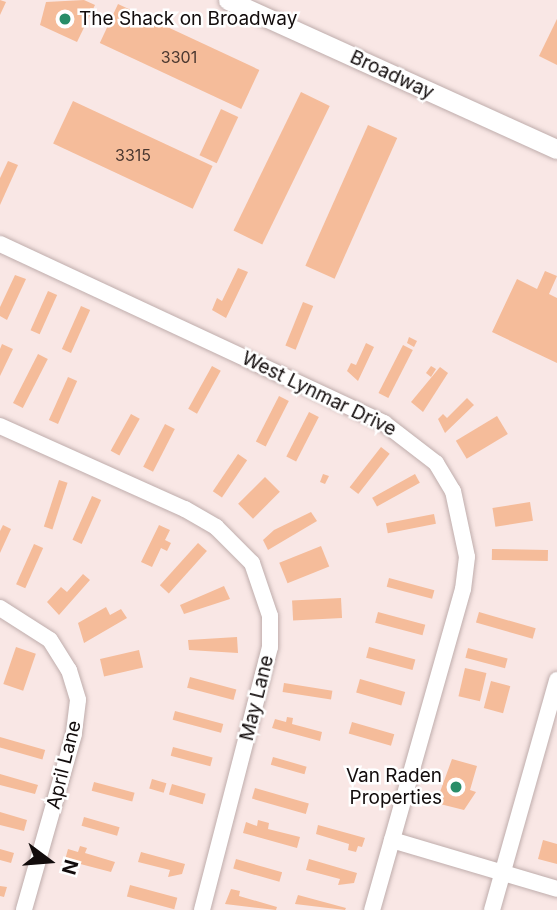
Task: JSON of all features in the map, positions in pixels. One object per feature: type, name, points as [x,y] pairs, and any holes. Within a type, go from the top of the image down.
[{"type":"street","name":"Broadway","points":[[228,0],[557,149]]},
{"type":"street","name":"West Lynmar Drive","points":[[0,244],[384,423],[436,463],[453,491],[463,525],[466,568],[372,910]]},
{"type":"street","name":"May Lane","points":[[0,426],[185,509],[216,527],[252,563],[270,616],[270,647],[202,910]]},
{"type":"street","name":"April Lane","points":[[0,608],[50,640],[69,670],[78,700],[74,734],[24,910]]},
{"type":"street","points":[[492,910],[557,680]]},
{"type":"street","points":[[392,840],[557,888]]},
{"type":"building","points":[[0,0],[6,2],[0,15]]},
{"type":"building","name":"The Shack on Broadway","points":[[84,0],[95,5],[77,42],[40,25],[46,2]]},
{"type":"building","points":[[118,4],[259,70],[241,109],[100,43]]},
{"type":"building","points":[[557,19],[557,65],[539,56]]},
{"type":"building","points":[[301,92],[330,106],[262,244],[233,230]]},
{"type":"building","points":[[73,101],[213,166],[193,209],[53,144]]},
{"type":"building","points":[[221,109],[238,117],[217,163],[199,155]]},
{"type":"building","points":[[368,125],[397,138],[335,279],[305,266]]},
{"type":"building","points":[[8,161],[18,165],[0,205],[0,178]]},
{"type":"building","points":[[238,268],[248,272],[226,318],[212,310],[217,298],[222,301]]},
{"type":"building","points":[[545,271],[557,276],[549,294],[557,298],[557,363],[492,332],[517,279],[537,289]]},
{"type":"building","points":[[15,275],[26,279],[7,320],[0,316],[0,307]]},
{"type":"building","points":[[48,291],[57,295],[40,334],[31,330]]},
{"type":"building","points":[[303,302],[313,306],[296,350],[285,346]]},
{"type":"building","points":[[81,306],[90,310],[71,353],[62,349]]},
{"type":"building","points":[[409,337],[417,341],[414,347],[407,343]]},
{"type":"building","points":[[366,343],[374,347],[358,381],[347,371],[351,363],[356,365]]},
{"type":"building","points":[[2,344],[13,349],[0,376],[0,349]]},
{"type":"building","points":[[403,345],[413,350],[388,398],[378,393]]},
{"type":"building","points":[[38,354],[48,359],[23,408],[13,403]]},
{"type":"building","points":[[212,366],[221,371],[197,414],[188,409]]},
{"type":"building","points":[[431,366],[436,369],[431,377],[426,373]]},
{"type":"building","points":[[440,367],[448,373],[423,412],[411,402]]},
{"type":"building","points":[[68,377],[77,381],[58,424],[49,420]]},
{"type":"building","points":[[279,396],[289,401],[266,446],[256,441]]},
{"type":"building","points":[[467,398],[474,405],[445,433],[438,419],[443,414],[447,418]]},
{"type":"building","points":[[309,412],[319,417],[296,462],[286,457]]},
{"type":"building","points":[[131,414],[140,419],[119,456],[111,451]]},
{"type":"building","points":[[497,416],[508,434],[467,459],[456,441]]},
{"type":"building","points":[[165,424],[175,429],[153,472],[143,467]]},
{"type":"building","points":[[381,447],[390,454],[358,494],[350,487]]},
{"type":"building","points":[[238,454],[247,460],[222,497],[213,491]]},
{"type":"building","points":[[323,474],[329,476],[325,484],[320,482]]},
{"type":"building","points":[[415,474],[420,483],[377,507],[372,498]]},
{"type":"building","points":[[265,477],[280,492],[253,519],[238,504]]},
{"type":"building","points":[[59,480],[68,483],[52,529],[44,527]]},
{"type":"building","points":[[92,496],[101,500],[82,544],[72,540]]},
{"type":"building","points":[[530,502],[533,521],[495,527],[492,508]]},
{"type":"building","points":[[311,512],[317,521],[268,550],[263,540],[274,530]]},
{"type":"building","points":[[434,514],[436,524],[388,533],[386,523]]},
{"type":"building","points":[[3,525],[11,529],[0,553],[0,531]]},
{"type":"building","points":[[159,525],[170,530],[165,540],[171,543],[167,551],[161,548],[152,567],[141,562]]},
{"type":"building","points":[[198,543],[207,551],[169,593],[160,585]]},
{"type":"building","points":[[34,544],[43,548],[25,588],[16,584]]},
{"type":"building","points":[[321,546],[329,566],[288,583],[279,563]]},
{"type":"building","points":[[492,549],[548,550],[548,561],[492,560]]},
{"type":"building","points":[[83,574],[90,580],[59,615],[47,602],[61,587],[67,592]]},
{"type":"building","points":[[389,578],[434,590],[432,599],[387,587]]},
{"type":"building","points":[[224,586],[230,599],[184,614],[180,605]]},
{"type":"building","points":[[341,598],[342,618],[293,621],[292,601]]},
{"type":"building","points":[[106,607],[110,615],[121,609],[127,618],[84,643],[78,623]]},
{"type":"building","points":[[378,612],[425,625],[422,635],[375,623]]},
{"type":"building","points":[[479,612],[536,628],[533,639],[476,623]]},
{"type":"building","points":[[237,637],[238,653],[189,650],[188,640]]},
{"type":"building","points":[[16,647],[36,654],[23,691],[3,684]]},
{"type":"building","points":[[369,647],[415,659],[413,670],[366,658]]},
{"type":"building","points":[[468,648],[508,659],[505,668],[465,658]]},
{"type":"building","points":[[139,650],[143,668],[104,677],[100,659]]},
{"type":"building","points":[[465,668],[486,673],[480,701],[458,696]]},
{"type":"building","points":[[190,677],[236,689],[234,700],[187,688]]},
{"type":"building","points":[[360,679],[405,692],[401,705],[356,692]]},
{"type":"building","points":[[491,681],[510,686],[503,713],[484,708]]},
{"type":"building","points":[[284,683],[332,691],[331,700],[283,692]]},
{"type":"building","points":[[175,711],[223,724],[221,733],[173,720]]},
{"type":"building","points":[[287,717],[293,718],[292,724],[322,732],[320,741],[272,728],[275,719],[286,722]]},
{"type":"building","points":[[352,722],[394,734],[391,746],[349,734]]},
{"type":"building","points":[[0,737],[45,750],[42,760],[0,747]]},
{"type":"building","points":[[173,747],[213,758],[210,766],[171,756]]},
{"type":"building","points":[[273,757],[307,767],[304,774],[271,765]]},
{"type":"building","name":"Van Raden Properties","points":[[452,759],[477,766],[470,790],[476,792],[464,810],[436,803]]},
{"type":"building","points":[[0,774],[38,785],[35,794],[0,785]]},
{"type":"building","points":[[152,779],[166,783],[164,793],[149,789]]},
{"type":"building","points":[[94,782],[135,793],[132,802],[92,791]]},
{"type":"building","points":[[172,784],[206,794],[203,804],[169,795]]},
{"type":"building","points":[[255,788],[309,803],[306,814],[252,799]]},
{"type":"building","points":[[0,812],[27,820],[24,831],[0,825]]},
{"type":"building","points":[[84,817],[120,827],[117,836],[82,826]]},
{"type":"building","points":[[258,820],[269,823],[268,829],[300,837],[297,848],[243,833],[246,822],[257,826]]},
{"type":"building","points":[[318,825],[365,838],[362,847],[358,846],[356,852],[348,850],[349,844],[316,834]]},
{"type":"building","points":[[543,840],[557,844],[557,864],[538,859]]},
{"type":"building","points":[[80,846],[87,848],[85,853],[115,862],[111,872],[65,860],[68,849],[78,852]]},
{"type":"building","points":[[0,849],[14,853],[11,863],[0,860]]},
{"type":"building","points":[[141,852],[185,864],[182,874],[168,877],[170,870],[138,862]]},
{"type":"building","points":[[236,859],[282,872],[279,882],[233,869]]},
{"type":"building","points":[[309,859],[357,873],[354,883],[338,885],[340,879],[306,870]]},
{"type":"building","points":[[130,885],[177,898],[174,909],[127,897]]},
{"type":"building","points":[[0,886],[7,887],[4,897],[0,896]]},
{"type":"building","points":[[231,889],[240,891],[239,896],[277,907],[276,910],[225,904]]},
{"type":"building","points":[[298,895],[346,908],[295,904]]},
{"type":"place","name":"The Shack on Broadway","points":[[65,19]]},
{"type":"place","name":"Van Raden Properties","points":[[456,787]]}]
